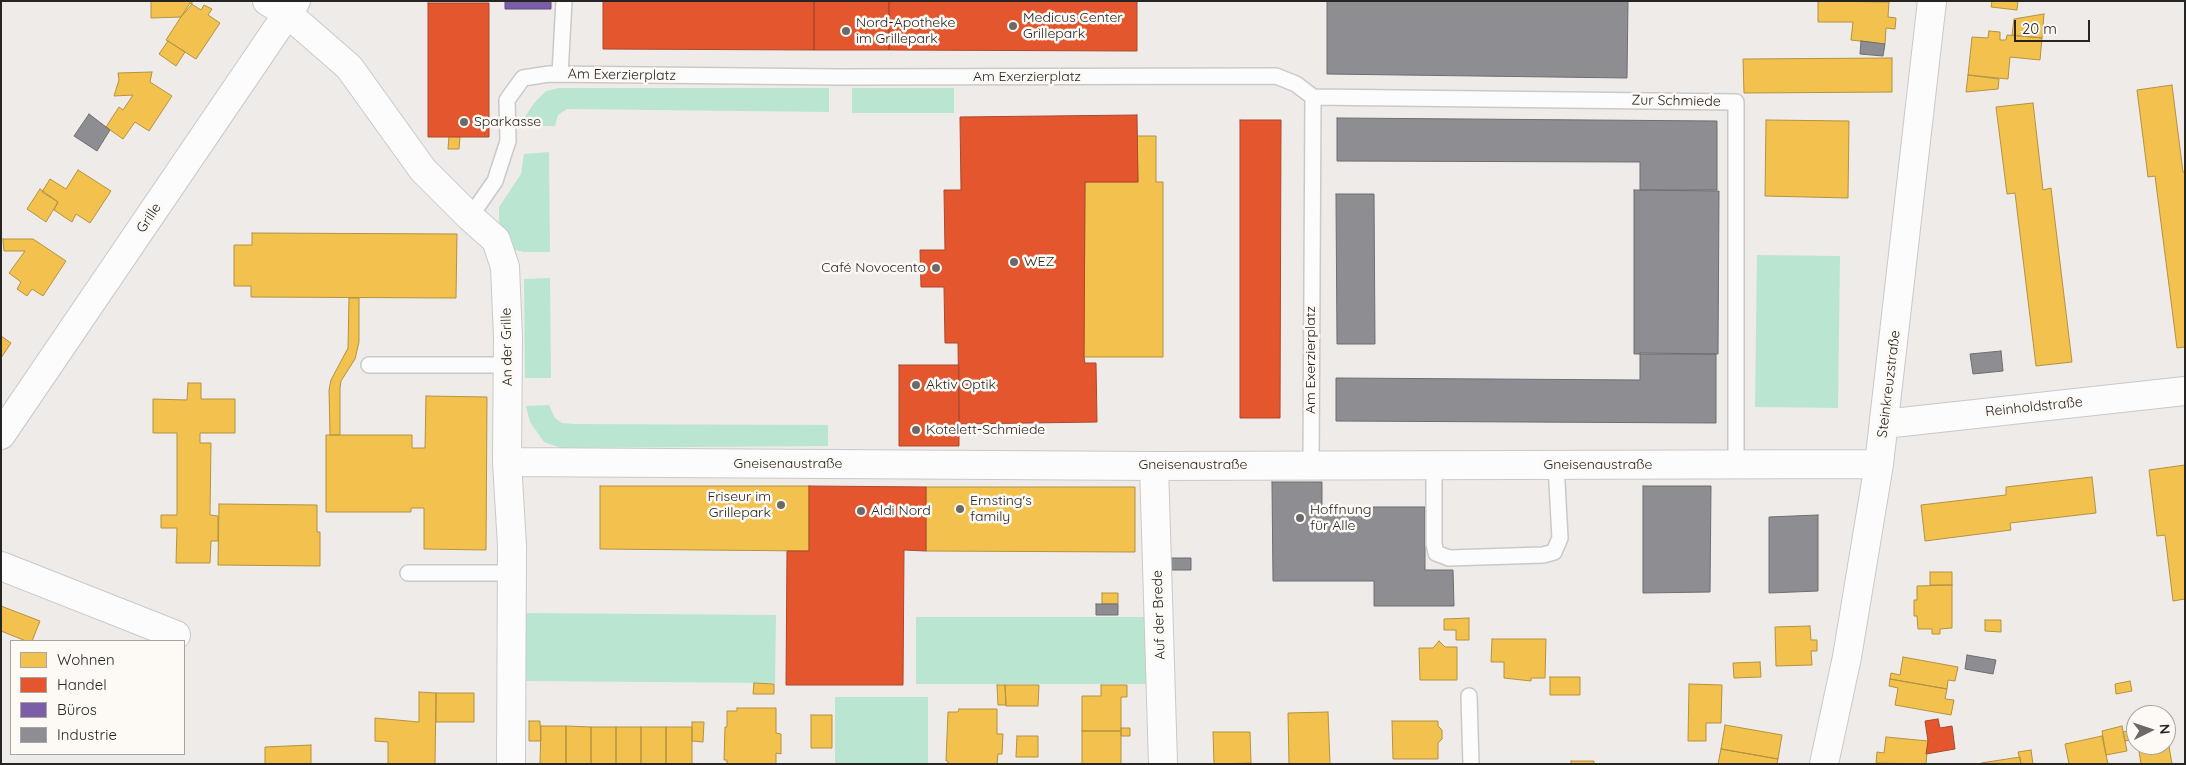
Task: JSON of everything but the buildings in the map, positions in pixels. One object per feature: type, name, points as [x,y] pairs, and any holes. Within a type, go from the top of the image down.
[{"type":"street","name":"Steinkreuzstraße","points":[[1824,764],[1847,657],[1879,464],[1932,1]]},
{"type":"street","name":"An der Grille","points":[[284,5],[349,67],[423,170],[496,240],[505,267],[511,573],[511,764]]},
{"type":"street","name":"Grille","points":[[1,435],[284,5]]},
{"type":"street","name":"Reinholdstraße","points":[[1884,424],[2185,390]]},
{"type":"street","name":"Gneisenaustraße","points":[[508,462],[1154,466],[1311,464],[1879,464]]},
{"type":"street","name":"Auf der Brede","points":[[1154,466],[1164,764]]},
{"type":"street","points":[[1,566],[176,635]]},
{"type":"lane","points":[[560,74],[564,1]]},
{"type":"lane","name":"Am Exerzierplatz","points":[[470,217],[495,181],[508,141],[507,100],[523,78],[560,74],[839,77],[1276,76],[1296,84],[1313,96],[1311,464]]},
{"type":"lane","name":"Zur Schmiede","points":[[1313,96],[1736,102],[1736,465]]},
{"type":"lane","points":[[369,366],[508,365]]},
{"type":"lane","points":[[1434,464],[1434,544],[1436,553],[1449,558],[1544,555],[1554,552],[1560,538],[1556,465]]},
{"type":"lane","points":[[408,573],[511,573]]},
{"type":"lane","points":[[1469,696],[1471,764]]},
{"type":"green space","points":[[559,88],[829,88],[829,112],[567,109],[558,115],[555,126],[523,126],[526,115],[534,103],[546,91]]},
{"type":"green space","points":[[852,88],[954,88],[954,113],[852,113]]},
{"type":"green space","points":[[549,152],[550,252],[515,250],[510,237],[499,222],[499,207],[521,174],[524,154]]},
{"type":"green space","points":[[1757,255],[1840,256],[1838,408],[1755,407]]},
{"type":"green space","points":[[550,278],[551,378],[525,378],[524,279]]},
{"type":"green space","points":[[549,405],[555,418],[562,423],[574,424],[828,425],[828,446],[561,448],[544,442],[530,422],[526,406]]},
{"type":"green space","points":[[525,613],[776,615],[775,683],[525,681]]},
{"type":"green space","points":[[916,617],[1147,617],[1147,684],[916,684]]},
{"type":"green space","points":[[835,697],[928,697],[928,764],[835,764]]},
{"type":"place","name":"Medicus Center Grillepark","points":[[1013,26]]},
{"type":"place","name":"Nord-Apotheke im Grillepark","points":[[846,31]]},
{"type":"place","name":"Sparkasse","points":[[464,122]]},
{"type":"place","name":"WEZ","points":[[1014,262]]},
{"type":"place","name":"Café Novocento","points":[[936,268]]},
{"type":"place","name":"Aktiv Optik","points":[[916,385]]},
{"type":"place","name":"Kotelett-Schmiede","points":[[916,430]]},
{"type":"place","name":"Friseur im Grillepark","points":[[781,505]]},
{"type":"place","name":"Ernsting's family","points":[[960,509]]},
{"type":"place","name":"Aldi Nord","points":[[861,511]]},
{"type":"place","name":"Hoffnung für Alle","points":[[1300,518]]}]
